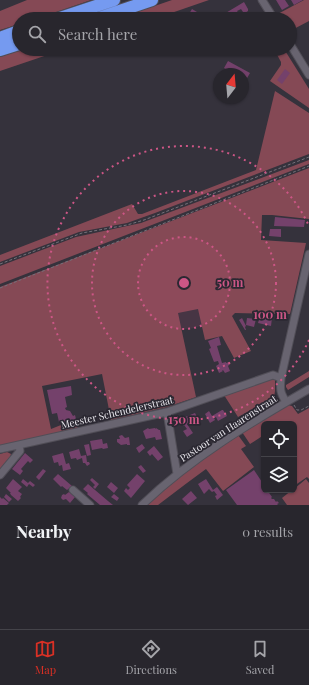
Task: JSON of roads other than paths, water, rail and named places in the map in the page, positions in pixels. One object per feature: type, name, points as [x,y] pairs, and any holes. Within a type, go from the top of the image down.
[{"type":"highway","points":[[78,12],[114,0]]},
{"type":"highway","points":[[117,12],[152,0]]},
{"type":"highway","points":[[0,38],[12,34]]},
{"type":"highway","points":[[0,50],[12,46]]},
{"type":"street","points":[[262,0],[270,12]]},
{"type":"street","points":[[297,55],[309,75]]},
{"type":"street","points":[[288,401],[281,394],[281,378],[308,264],[309,254]]},
{"type":"street","name":"Meester Schendelerstraat","points":[[0,449],[167,412],[273,375],[281,378]]},
{"type":"street","name":"Pastoor van Haarenstraat","points":[[143,505],[196,459],[238,431],[309,389]]},
{"type":"street","points":[[167,412],[177,474]]},
{"type":"street","points":[[0,475],[20,451],[19,444]]},
{"type":"street","points":[[73,490],[90,505]]}]
